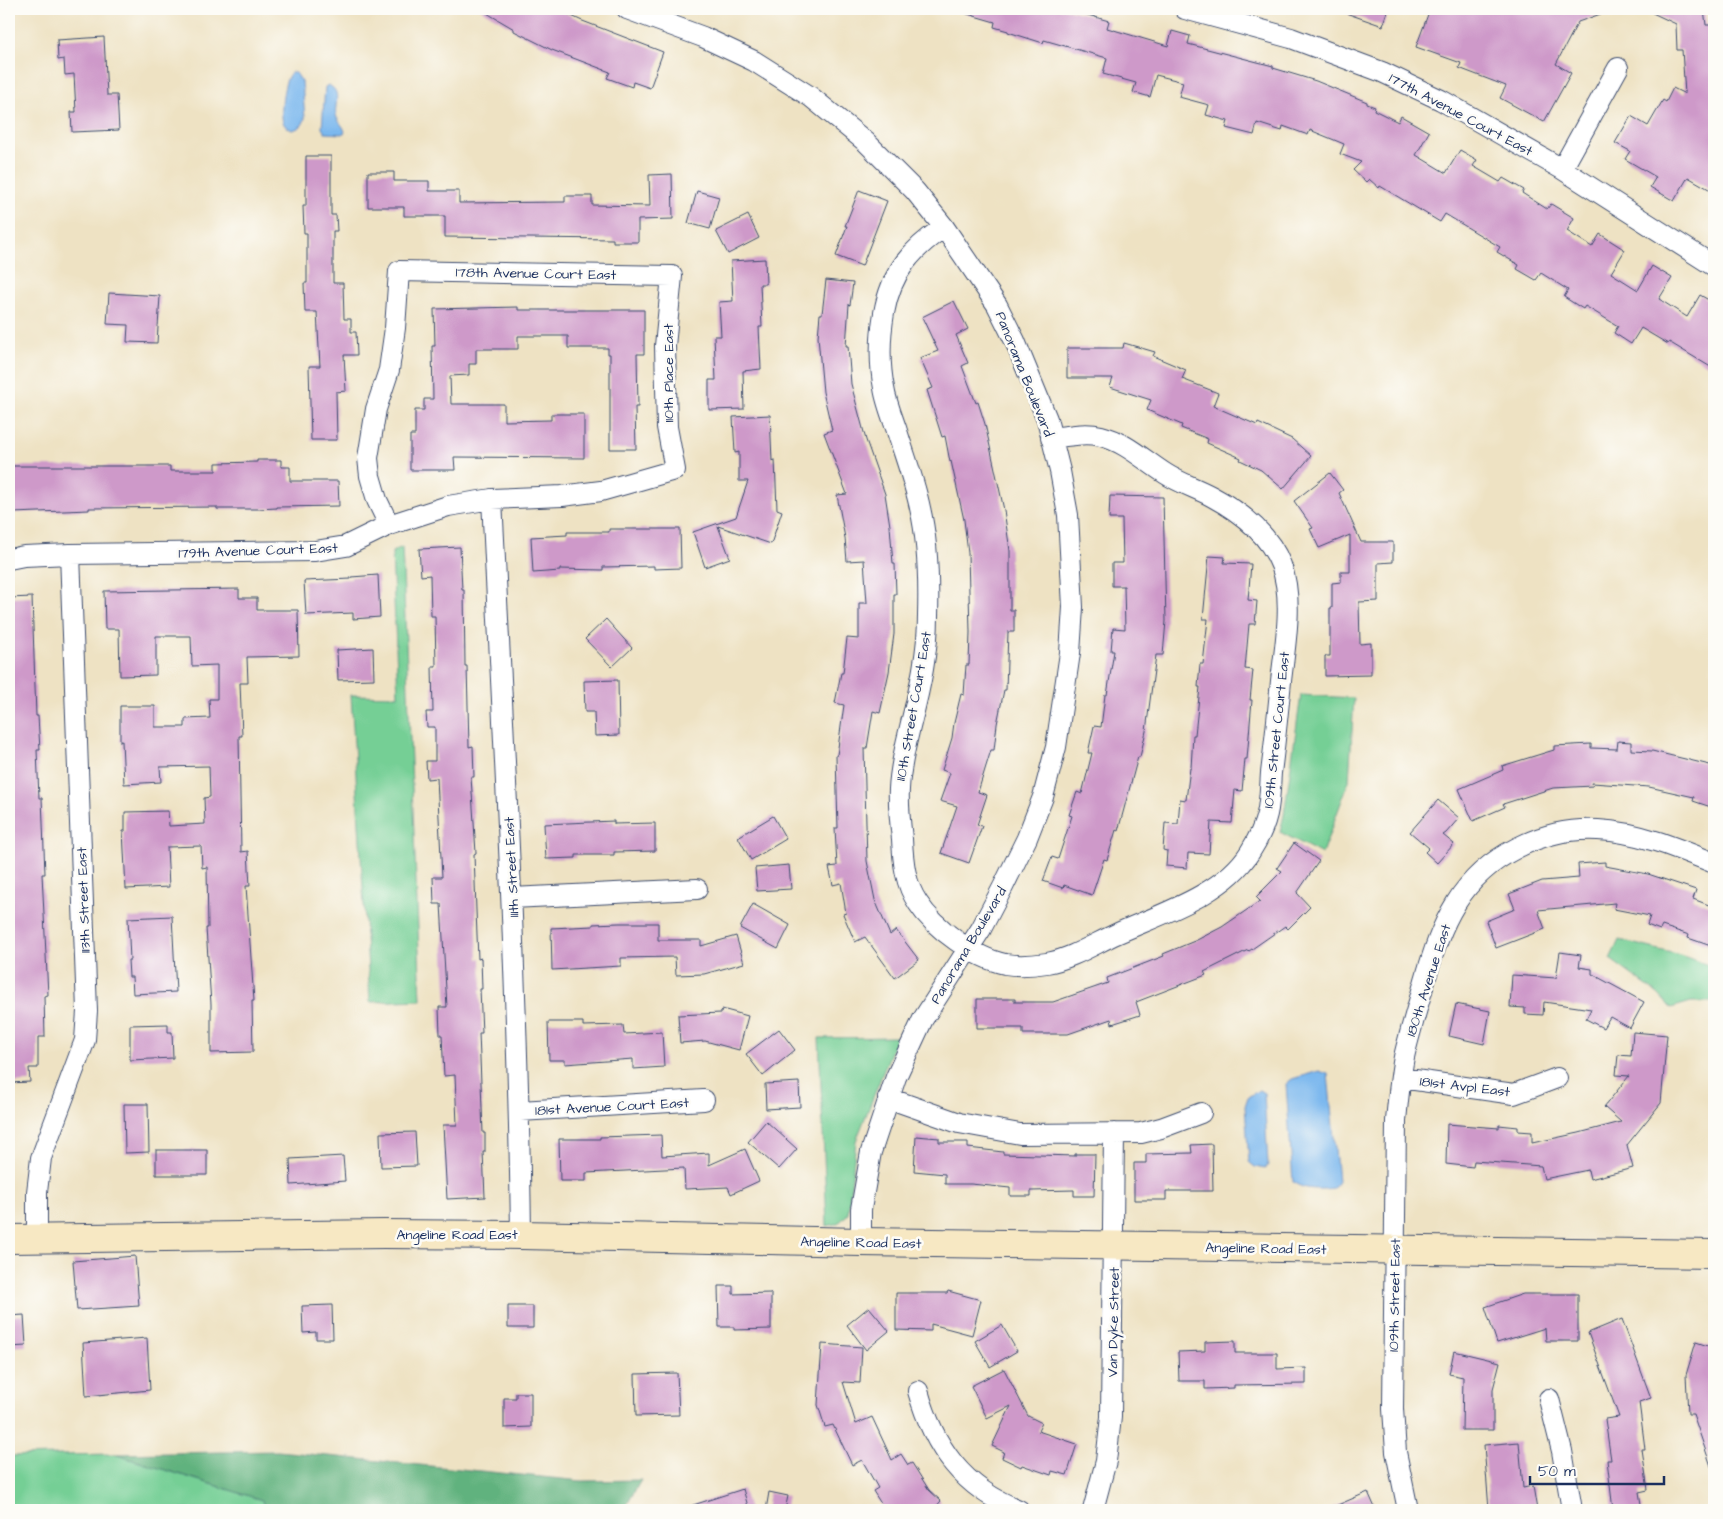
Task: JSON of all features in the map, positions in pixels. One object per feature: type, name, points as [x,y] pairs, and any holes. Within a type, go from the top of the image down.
[{"type":"street","name":"Panorama Boulevard","points":[[628,9],[702,37],[754,61],[811,97],[866,142],[915,191],[944,227],[997,304],[1015,341],[1047,420],[1060,471],[1068,515],[1073,607],[1070,653],[1056,747],[1043,797],[1027,838],[1003,887],[923,1019],[896,1077],[871,1152],[861,1209],[861,1242]]},
{"type":"street","name":"177th Avenue Court East","points":[[1185,9],[1290,38],[1382,72],[1440,100],[1562,169],[1714,266]]},
{"type":"street","points":[[1562,169],[1618,68]]},
{"type":"street","name":"110th Street Court East","points":[[944,227],[920,244],[901,268],[891,286],[884,311],[880,364],[884,392],[913,480],[926,541],[928,616],[926,651],[901,767],[898,790],[905,868],[910,888],[924,911],[949,936],[968,947]]},
{"type":"street","name":"178th Avenue Court East","points":[[389,525],[377,500],[370,476],[368,458],[376,409],[389,370],[395,328],[399,271],[672,276]]},
{"type":"street","name":"110th Place East","points":[[672,276],[665,346],[667,427],[675,470]]},
{"type":"street","name":"109th Street Court East","points":[[968,947],[1003,964],[1049,963],[1073,954],[1182,905],[1214,887],[1247,858],[1267,814],[1284,655],[1288,593],[1281,565],[1251,524],[1235,511],[1168,475],[1133,451],[1113,440],[1098,435],[1082,434],[1052,438]]},
{"type":"street","name":"179th Avenue Court East","points":[[9,559],[24,556],[70,554],[315,550],[346,546],[389,525],[448,506],[492,500],[562,496],[601,491],[675,470]]},
{"type":"street","name":"111th Street East","points":[[492,500],[512,898],[520,1111],[522,1235]]},
{"type":"street","name":"113th Street East","points":[[37,1238],[37,1192],[41,1158],[85,1040],[87,1011],[70,554]]},
{"type":"street","name":"180th Avenue East","points":[[1401,1078],[1412,1025],[1444,924],[1456,902],[1468,886],[1503,856],[1520,846],[1547,836],[1569,831],[1597,830],[1626,833],[1666,844],[1714,863]]},
{"type":"street","points":[[512,898],[697,889]]},
{"type":"street","name":"181st Avpl East","points":[[1401,1078],[1514,1094],[1557,1078]]},
{"type":"street","name":"109th Street East","points":[[1401,1078],[1396,1121],[1393,1409],[1396,1452],[1408,1510]]},
{"type":"street","points":[[888,1098],[960,1123],[1020,1134],[1141,1132],[1161,1128],[1201,1113]]},
{"type":"street","name":"181st Avenue Court East","points":[[520,1111],[704,1100]]},
{"type":"street","name":"Van Dyke Street","points":[[1093,1510],[1106,1461],[1111,1417],[1114,1133]]},
{"type":"street","name":"Angeline Road East","points":[[9,1238],[384,1234],[522,1235],[861,1242],[1714,1254]]},
{"type":"street","points":[[918,1391],[925,1416],[939,1445],[953,1463],[970,1482],[986,1494],[1019,1510]]},
{"type":"street","points":[[1549,1399],[1562,1451],[1572,1510]]},
{"type":"green space","points":[[402,547],[421,1000],[370,1002],[351,695],[398,696],[392,552]]},
{"type":"green space","points":[[1301,695],[1354,698],[1349,781],[1322,854],[1280,832]]},
{"type":"green space","points":[[1619,940],[1680,955],[1714,967],[1714,1002],[1691,1002],[1671,1008],[1658,994],[1610,959]]},
{"type":"green space","points":[[897,1037],[856,1141],[848,1213],[844,1219],[827,1226],[819,1038]]},
{"type":"green space","points":[[278,1451],[582,1481],[641,1480],[624,1510],[265,1510],[262,1500],[114,1454]]},
{"type":"green space","points":[[114,1454],[262,1500],[265,1510],[9,1510],[9,1456]]},
{"type":"water","points":[[292,72],[296,73],[302,82],[305,118],[301,126],[292,130],[284,124],[282,112],[284,88]]},
{"type":"water","points":[[328,85],[333,88],[337,95],[336,113],[338,120],[344,128],[345,132],[342,134],[325,133],[322,128],[325,87]]},
{"type":"water","points":[[1319,1071],[1328,1074],[1338,1181],[1334,1188],[1312,1189],[1293,1182],[1286,1084],[1292,1079]]},
{"type":"water","points":[[1259,1090],[1264,1093],[1268,1165],[1265,1169],[1255,1167],[1249,1162],[1245,1106],[1248,1097]]},
{"type":"building","points":[[480,9],[557,9],[580,20],[663,52],[650,88],[633,82],[632,87],[607,78],[610,72],[552,50],[514,31],[514,29]]},
{"type":"building","points":[[965,9],[1067,9],[1109,21],[1107,28],[1168,46],[1172,31],[1190,36],[1188,44],[1273,66],[1273,68],[1316,81],[1367,102],[1367,104],[1375,107],[1374,110],[1398,122],[1401,116],[1429,132],[1416,155],[1446,173],[1460,150],[1477,160],[1473,166],[1500,182],[1503,178],[1524,190],[1522,193],[1547,209],[1551,204],[1574,218],[1567,231],[1592,247],[1600,234],[1625,250],[1611,273],[1638,290],[1652,266],[1672,278],[1659,299],[1687,317],[1700,295],[1714,303],[1714,369],[1669,342],[1668,344],[1641,328],[1631,344],[1614,333],[1618,326],[1585,306],[1583,309],[1564,297],[1568,290],[1541,273],[1536,280],[1517,269],[1519,265],[1497,252],[1500,247],[1445,214],[1440,222],[1380,186],[1379,188],[1369,179],[1366,182],[1353,170],[1361,162],[1340,154],[1344,144],[1310,130],[1308,135],[1283,126],[1282,131],[1257,123],[1254,135],[1226,128],[1228,121],[1206,115],[1209,105],[1179,97],[1183,82],[1156,75],[1150,97],[1133,92],[1136,83],[1103,74],[1107,58],[1044,40],[1043,43],[1008,32],[994,27],[995,22],[964,13]]},
{"type":"building","points":[[1341,9],[1389,9],[1383,26],[1340,11]]},
{"type":"building","points":[[1430,9],[1609,9],[1609,11],[1578,22],[1556,64],[1571,73],[1544,122],[1500,98],[1506,86],[1459,68],[1461,63],[1416,47]]},
{"type":"building","points":[[1644,9],[1704,9],[1706,25],[1714,25],[1714,192],[1688,177],[1674,201],[1650,187],[1656,177],[1625,159],[1630,151],[1615,143],[1631,116],[1648,126],[1663,100],[1666,102],[1673,88],[1685,94],[1682,50],[1677,50],[1676,24]]},
{"type":"building","points":[[104,37],[107,95],[117,95],[119,130],[72,132],[71,112],[76,112],[74,74],[65,75],[64,59],[58,60],[57,40]]},
{"type":"building","points":[[306,156],[331,156],[331,215],[336,215],[337,231],[333,231],[333,283],[343,283],[344,319],[351,319],[351,332],[356,332],[357,355],[344,355],[346,391],[336,392],[337,440],[311,440],[309,366],[320,366],[317,312],[305,312],[304,283],[307,283],[307,233],[304,233],[303,206],[306,206]]},
{"type":"building","points":[[368,172],[394,172],[394,181],[429,181],[429,191],[459,191],[459,203],[565,202],[565,196],[592,196],[592,205],[650,206],[649,175],[672,174],[673,219],[638,220],[638,242],[613,242],[613,239],[445,237],[445,216],[404,216],[404,207],[368,207]]},
{"type":"building","points":[[859,190],[887,201],[862,266],[836,256]]},
{"type":"building","points":[[697,191],[719,197],[710,229],[688,223]]},
{"type":"building","points":[[748,215],[759,238],[728,254],[716,231]]},
{"type":"building","points":[[765,259],[766,284],[760,284],[762,327],[759,327],[761,369],[743,371],[744,409],[709,410],[709,380],[716,380],[714,336],[721,336],[719,302],[733,301],[731,261]]},
{"type":"building","points":[[826,280],[853,283],[849,304],[846,346],[848,346],[851,384],[866,440],[885,494],[893,564],[895,564],[894,634],[889,672],[880,713],[873,711],[867,748],[864,748],[867,861],[875,900],[890,935],[896,930],[919,960],[895,978],[865,937],[855,942],[843,914],[846,913],[841,883],[833,885],[829,867],[837,866],[835,828],[838,828],[836,755],[844,705],[835,703],[841,673],[843,673],[847,638],[859,639],[859,603],[867,603],[864,560],[847,561],[837,495],[847,494],[824,433],[832,430],[823,392],[818,337]]},
{"type":"building","points":[[109,293],[160,296],[157,343],[127,342],[128,325],[107,324]]},
{"type":"building","points":[[954,301],[968,329],[956,335],[968,363],[962,366],[976,403],[978,402],[985,424],[1004,510],[1010,551],[1010,610],[1014,610],[1014,632],[1008,632],[1006,690],[1004,690],[997,724],[994,750],[991,750],[978,792],[987,795],[977,825],[982,826],[969,863],[941,853],[957,806],[940,801],[950,773],[942,770],[952,738],[961,694],[964,695],[966,665],[969,665],[968,553],[964,520],[945,436],[942,437],[927,390],[933,388],[920,358],[938,351],[922,317]]},
{"type":"building","points":[[518,307],[518,310],[644,310],[644,354],[637,354],[638,407],[635,407],[636,449],[610,449],[610,354],[608,354],[608,348],[568,348],[568,336],[518,336],[518,349],[476,349],[476,364],[469,364],[469,375],[450,376],[451,404],[504,404],[504,421],[551,420],[551,414],[584,414],[584,458],[454,457],[455,470],[410,470],[410,435],[415,435],[415,410],[424,410],[424,399],[433,399],[432,346],[435,346],[434,309]]},
{"type":"building","points":[[1124,343],[1155,352],[1153,356],[1186,370],[1182,379],[1218,393],[1213,406],[1257,425],[1258,423],[1292,439],[1311,456],[1283,489],[1261,470],[1240,460],[1241,458],[1207,443],[1208,439],[1181,428],[1182,425],[1147,410],[1151,400],[1110,387],[1113,378],[1067,378],[1067,348],[1123,348]]},
{"type":"building","points":[[770,415],[772,461],[775,460],[777,509],[782,511],[771,544],[718,526],[730,558],[705,567],[693,532],[736,517],[748,481],[739,481],[739,452],[735,453],[733,417]]},
{"type":"building","points":[[257,460],[281,460],[281,467],[290,467],[290,481],[338,481],[339,506],[258,509],[217,509],[217,507],[89,508],[89,510],[13,513],[12,466],[170,466],[170,471],[216,471],[216,463],[257,462]]},
{"type":"building","points":[[1330,473],[1343,490],[1339,493],[1361,542],[1393,542],[1393,562],[1378,563],[1378,601],[1359,602],[1360,644],[1371,643],[1371,675],[1325,676],[1325,656],[1330,656],[1332,583],[1341,582],[1341,572],[1350,572],[1350,535],[1319,548],[1310,529],[1313,528],[1294,501]]},
{"type":"building","points":[[1110,496],[1163,497],[1166,621],[1163,655],[1156,655],[1146,731],[1140,757],[1138,757],[1118,831],[1116,830],[1107,860],[1104,859],[1092,895],[1064,885],[1063,888],[1043,881],[1052,857],[1058,859],[1072,816],[1069,815],[1077,792],[1082,794],[1092,753],[1088,753],[1094,726],[1101,727],[1114,651],[1111,651],[1113,628],[1125,629],[1124,586],[1112,586],[1112,563],[1123,563],[1122,519],[1109,519]]},
{"type":"building","points":[[609,529],[680,529],[681,568],[654,569],[654,566],[603,567],[603,570],[560,569],[560,571],[533,573],[531,537],[567,535],[567,532],[609,532]]},
{"type":"building","points":[[460,547],[462,590],[464,590],[469,747],[473,746],[474,777],[471,777],[476,853],[474,854],[478,959],[481,958],[482,1033],[479,1033],[483,1133],[485,1133],[485,1152],[483,1152],[485,1197],[447,1199],[443,1125],[457,1125],[455,1075],[444,1076],[442,1035],[440,1035],[439,1007],[447,1007],[441,904],[434,904],[433,877],[442,877],[437,778],[427,779],[426,761],[435,761],[435,727],[427,727],[426,712],[433,712],[432,666],[436,666],[435,616],[431,616],[430,575],[421,576],[419,549]]},
{"type":"building","points":[[1209,556],[1225,557],[1224,563],[1251,564],[1248,600],[1257,601],[1255,624],[1249,624],[1245,669],[1253,670],[1247,759],[1245,759],[1242,791],[1235,790],[1232,823],[1211,822],[1209,854],[1188,853],[1187,868],[1166,866],[1167,851],[1163,850],[1165,823],[1178,824],[1180,799],[1186,800],[1191,768],[1193,735],[1195,735],[1200,687],[1198,687],[1200,664],[1203,664],[1208,619],[1203,619]]},
{"type":"building","points":[[378,575],[380,617],[353,619],[353,613],[306,615],[304,581],[351,579],[351,577]]},
{"type":"building","points":[[239,589],[239,598],[257,598],[257,610],[298,610],[299,656],[247,657],[248,683],[240,683],[242,736],[239,736],[241,852],[248,851],[250,886],[246,886],[254,1001],[252,1001],[253,1052],[211,1053],[211,1004],[206,928],[208,928],[207,867],[202,868],[201,846],[167,847],[169,887],[126,889],[123,831],[125,831],[125,812],[168,811],[169,826],[205,824],[204,798],[210,797],[209,766],[160,767],[161,782],[124,784],[122,741],[120,742],[120,706],[155,706],[155,727],[185,727],[185,719],[210,718],[209,699],[217,699],[217,665],[192,666],[191,636],[156,636],[156,675],[120,676],[119,629],[105,629],[104,591]]},
{"type":"building","points":[[32,597],[36,716],[38,716],[40,750],[37,750],[39,798],[42,798],[45,874],[42,874],[48,995],[44,996],[45,1037],[38,1037],[38,1068],[29,1068],[30,1082],[9,1083],[9,1045],[11,1045],[9,997],[9,598]]},
{"type":"building","points":[[606,619],[632,648],[612,667],[585,639]]},
{"type":"building","points":[[373,648],[374,679],[338,680],[337,650]]},
{"type":"building","points":[[618,680],[619,735],[595,736],[594,712],[585,712],[584,681]]},
{"type":"building","points":[[1618,741],[1631,742],[1631,750],[1652,751],[1714,766],[1714,808],[1693,801],[1694,797],[1649,787],[1592,783],[1593,786],[1553,788],[1503,804],[1505,807],[1473,821],[1459,789],[1503,770],[1502,766],[1554,750],[1554,746],[1591,744],[1591,748],[1617,749]]},
{"type":"building","points":[[1438,800],[1459,818],[1443,835],[1454,844],[1437,863],[1425,852],[1429,848],[1410,832]]},
{"type":"building","points":[[773,816],[786,839],[751,860],[738,837]]},
{"type":"building","points":[[614,821],[614,824],[655,823],[655,851],[614,852],[614,855],[576,855],[576,858],[546,859],[544,824]]},
{"type":"building","points":[[1294,843],[1319,861],[1297,893],[1310,907],[1288,929],[1285,926],[1249,951],[1204,972],[1206,975],[1136,1002],[1140,1015],[1112,1024],[1111,1019],[1068,1034],[1023,1034],[1023,1028],[977,1028],[977,999],[1053,1002],[1108,983],[1107,978],[1164,956],[1163,954],[1222,927],[1260,901],[1256,897],[1282,871],[1277,868]]},
{"type":"building","points":[[1605,862],[1605,866],[1648,874],[1696,890],[1693,899],[1714,907],[1714,947],[1688,938],[1689,935],[1662,926],[1660,930],[1647,925],[1650,916],[1614,909],[1615,903],[1538,910],[1545,929],[1496,948],[1486,921],[1515,909],[1509,894],[1542,881],[1579,878],[1578,864]]},
{"type":"building","points":[[789,865],[791,889],[757,891],[755,868]]},
{"type":"building","points":[[753,904],[790,925],[778,949],[740,928]]},
{"type":"building","points":[[172,916],[176,992],[133,994],[132,977],[129,977],[128,918]]},
{"type":"building","points":[[619,923],[658,923],[658,940],[701,940],[701,946],[736,936],[744,963],[704,974],[676,975],[675,957],[621,958],[621,966],[552,970],[551,928]]},
{"type":"building","points":[[1560,952],[1581,955],[1579,967],[1592,969],[1592,974],[1644,1002],[1630,1028],[1610,1017],[1603,1028],[1586,1019],[1591,1009],[1544,1002],[1543,1015],[1525,1014],[1525,1008],[1510,1007],[1512,975],[1556,978]]},
{"type":"building","points":[[1456,1004],[1490,1011],[1484,1044],[1449,1036]]},
{"type":"building","points":[[722,1009],[748,1016],[739,1050],[705,1041],[680,1043],[678,1015],[721,1013]]},
{"type":"building","points":[[548,1022],[583,1022],[583,1026],[623,1025],[624,1034],[662,1032],[664,1067],[633,1069],[633,1059],[565,1064],[565,1060],[549,1060]]},
{"type":"building","points":[[168,1024],[168,1032],[172,1032],[173,1058],[130,1060],[130,1025]]},
{"type":"building","points":[[779,1029],[795,1050],[763,1076],[746,1054]]},
{"type":"building","points":[[1633,1032],[1667,1035],[1661,1103],[1627,1145],[1633,1168],[1590,1179],[1588,1170],[1544,1179],[1541,1166],[1474,1161],[1473,1167],[1446,1164],[1447,1124],[1499,1128],[1499,1125],[1518,1127],[1518,1131],[1532,1132],[1532,1143],[1621,1122],[1604,1107],[1629,1076],[1616,1075],[1618,1055],[1631,1056]]},
{"type":"building","points":[[799,1082],[800,1107],[766,1109],[765,1084]]},
{"type":"building","points":[[124,1104],[148,1104],[149,1152],[125,1153]]},
{"type":"building","points":[[766,1121],[797,1149],[779,1169],[748,1142]]},
{"type":"building","points":[[415,1132],[417,1166],[381,1167],[380,1133]]},
{"type":"building","points":[[661,1135],[662,1156],[709,1153],[709,1165],[745,1149],[759,1181],[731,1194],[728,1187],[685,1189],[684,1168],[586,1173],[586,1181],[560,1181],[559,1139],[600,1139],[600,1137]]},
{"type":"building","points":[[916,1136],[939,1138],[939,1142],[968,1142],[968,1148],[1003,1152],[1003,1154],[1075,1156],[1075,1154],[1095,1154],[1094,1196],[1074,1196],[1074,1190],[1031,1191],[1031,1196],[1010,1196],[1010,1188],[971,1184],[945,1184],[945,1174],[914,1171]]},
{"type":"building","points":[[1212,1144],[1213,1191],[1166,1191],[1166,1200],[1134,1200],[1134,1163],[1146,1163],[1146,1154],[1192,1153],[1191,1145]]},
{"type":"building","points":[[156,1150],[207,1150],[207,1175],[156,1175]]},
{"type":"building","points":[[343,1156],[345,1181],[291,1185],[290,1159]]},
{"type":"building","points":[[135,1256],[139,1306],[77,1310],[73,1261]]},
{"type":"building","points":[[718,1286],[733,1286],[733,1294],[771,1293],[771,1329],[734,1330],[734,1327],[719,1327]]},
{"type":"building","points":[[948,1291],[981,1300],[972,1335],[931,1324],[931,1331],[896,1330],[896,1293],[947,1293]]},
{"type":"building","points":[[1523,1294],[1578,1294],[1578,1341],[1546,1341],[1545,1328],[1497,1343],[1485,1307]]},
{"type":"building","points":[[332,1305],[333,1339],[316,1339],[316,1332],[303,1333],[302,1306]]},
{"type":"building","points":[[508,1306],[533,1306],[533,1328],[508,1328]]},
{"type":"building","points":[[869,1307],[889,1331],[866,1350],[847,1325]]},
{"type":"building","points":[[24,1315],[26,1346],[9,1347],[9,1316]]},
{"type":"building","points":[[1622,1319],[1651,1398],[1639,1402],[1645,1449],[1642,1449],[1648,1490],[1639,1492],[1642,1510],[1613,1510],[1607,1460],[1611,1460],[1605,1419],[1619,1417],[1588,1333]]},
{"type":"building","points":[[1002,1325],[1017,1351],[990,1367],[975,1341]]},
{"type":"building","points":[[147,1338],[150,1390],[86,1396],[83,1343]]},
{"type":"building","points":[[1235,1341],[1235,1353],[1277,1353],[1277,1369],[1306,1368],[1306,1384],[1234,1385],[1234,1388],[1205,1389],[1205,1381],[1179,1381],[1178,1352],[1205,1351],[1205,1342]]},
{"type":"building","points":[[1696,1342],[1714,1348],[1714,1468],[1712,1469],[1693,1414],[1688,1414],[1686,1375]]},
{"type":"building","points":[[822,1344],[862,1347],[860,1383],[843,1382],[856,1424],[872,1417],[892,1460],[901,1454],[908,1465],[912,1463],[929,1490],[941,1501],[933,1510],[885,1510],[873,1491],[878,1488],[862,1460],[852,1465],[833,1425],[825,1427],[818,1405]]},
{"type":"building","points":[[1454,1351],[1500,1362],[1493,1389],[1493,1430],[1462,1430],[1463,1377],[1449,1374]]},
{"type":"building","points":[[1004,1369],[1028,1416],[1042,1423],[1038,1431],[1077,1444],[1067,1475],[1052,1471],[1051,1475],[1022,1465],[1021,1467],[1002,1458],[1004,1452],[992,1446],[1011,1406],[987,1418],[971,1386]]},
{"type":"building","points":[[677,1373],[679,1415],[636,1416],[635,1374]]},
{"type":"building","points":[[516,1393],[531,1393],[531,1427],[504,1428],[504,1398],[516,1398]]},
{"type":"building","points":[[1519,1442],[1523,1488],[1533,1486],[1537,1510],[1489,1510],[1484,1445]]},
{"type":"building","points":[[743,1489],[749,1510],[687,1510],[687,1507]]},
{"type":"building","points":[[769,1492],[788,1496],[785,1510],[766,1510]]},
{"type":"building","points":[[1368,1492],[1376,1510],[1326,1510]]}]
